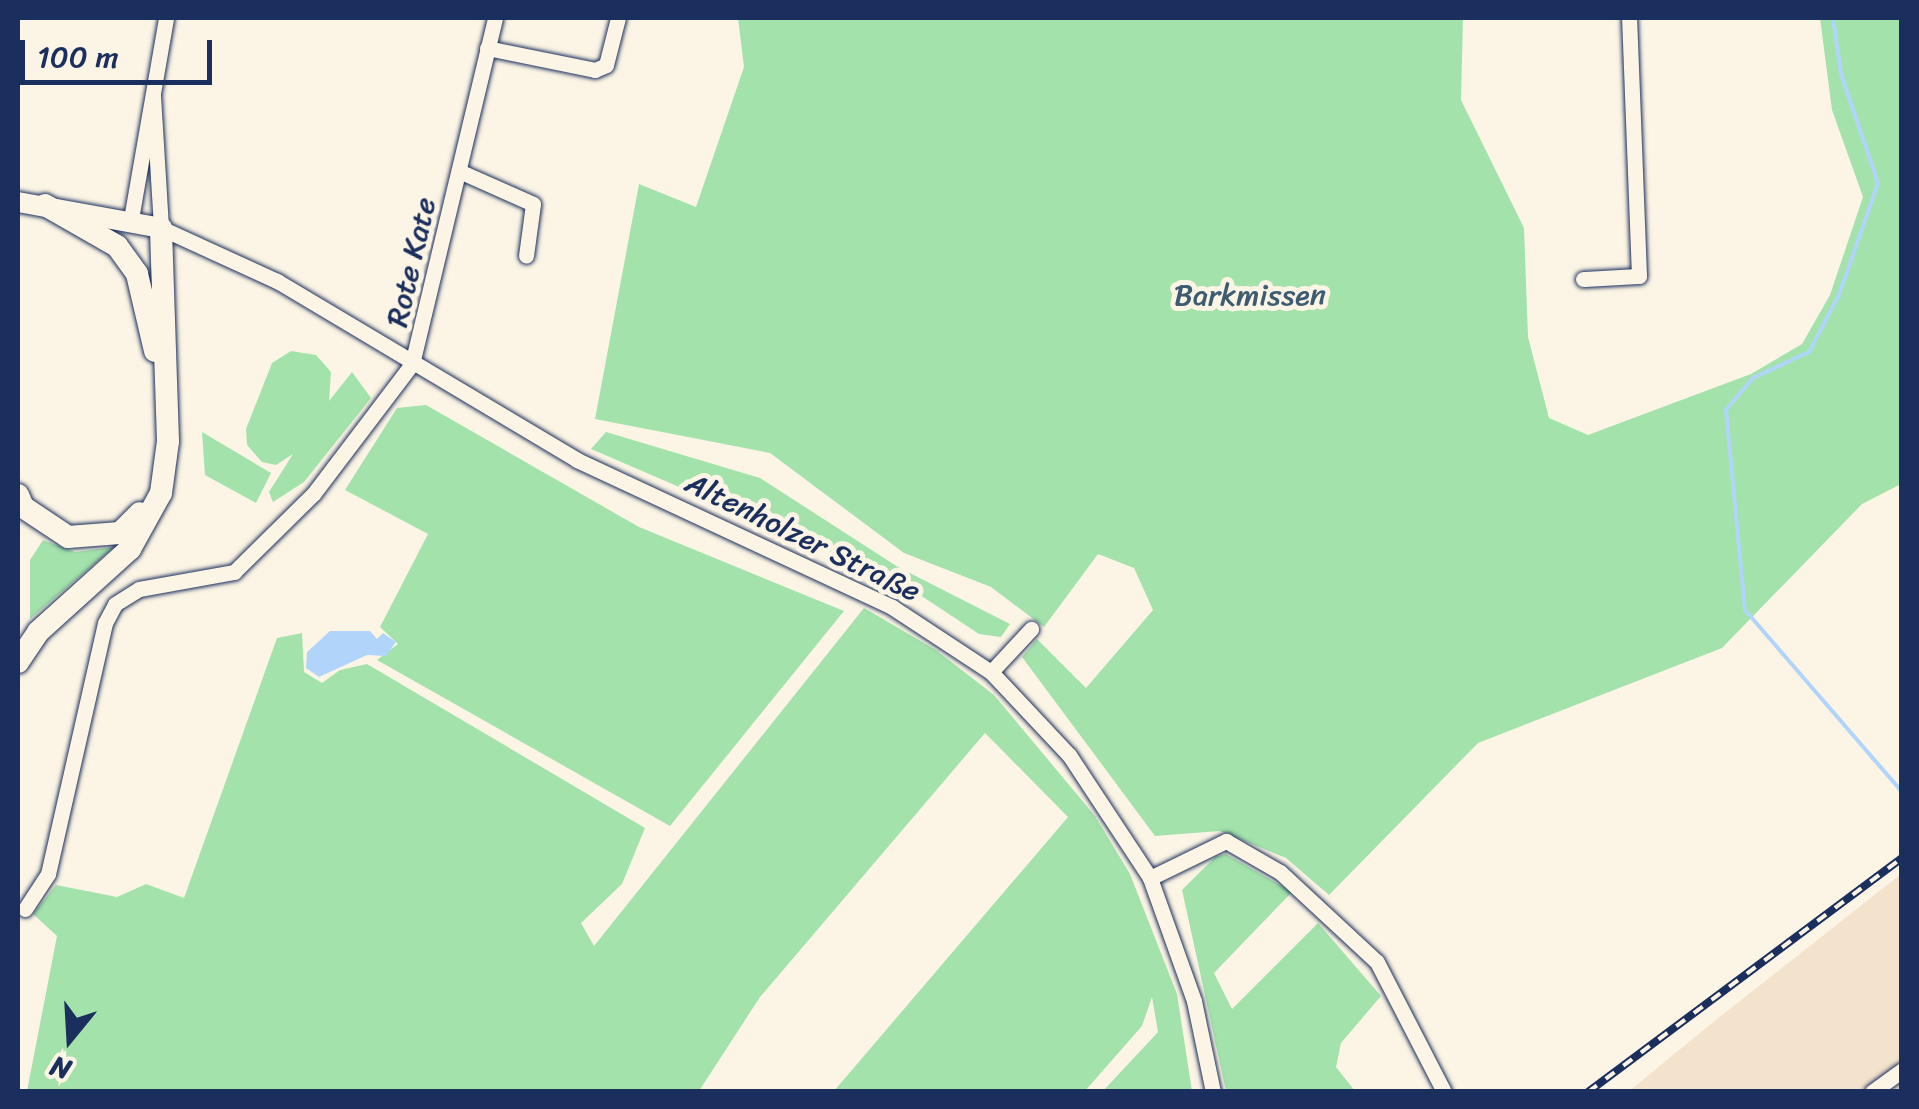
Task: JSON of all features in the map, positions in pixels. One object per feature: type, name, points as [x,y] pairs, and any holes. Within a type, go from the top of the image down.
[{"type":"highway","points":[[45,205],[117,246],[137,274],[166,398]]},
{"type":"highway","points":[[137,274],[161,228]]},
{"type":"highway","points":[[18,662],[38,632],[130,549],[160,493],[166,398],[161,228]]},
{"type":"highway","points":[[18,495],[46,527],[97,539],[120,533],[160,493]]},
{"type":"main road","points":[[18,202],[131,219],[161,228]]},
{"type":"street","points":[[131,219],[166,18]]},
{"type":"street","name":"Rote Kate","points":[[412,364],[495,18]]},
{"type":"street","points":[[487,48],[595,70],[606,65],[618,18]]},
{"type":"street","points":[[1583,279],[1639,276],[1629,18]]},
{"type":"street","points":[[153,96],[161,228]]},
{"type":"street","name":"Rote Kate","points":[[460,171],[533,204],[526,256]]},
{"type":"street","name":"Altenholzer Straße","points":[[161,228],[277,282],[576,460],[892,607],[992,672],[1070,755],[1150,878],[1194,1001],[1212,1092]]},
{"type":"street","points":[[25,909],[48,874],[115,604],[139,589],[234,572],[314,493],[412,364]]},
{"type":"street","points":[[992,672],[1031,629]]},
{"type":"street","points":[[1150,878],[1226,841],[1280,872],[1377,962],[1444,1092]]},
{"type":"street","points":[[1872,1092],[1902,1070]]},
{"type":"shaded area","points":[[1901,874],[1901,1091],[1628,1092],[1712,1023]]},
{"type":"green space","name":"Barkmissen","points":[[738,18],[1463,18],[1461,100],[1524,228],[1528,337],[1549,418],[1588,435],[1751,374],[1802,344],[1830,295],[1863,197],[1832,110],[1820,18],[1901,18],[1901,484],[1862,504],[1722,648],[1478,743],[1329,895],[1286,858],[1220,831],[1155,836],[1022,657],[1037,639],[1086,688],[1153,610],[1134,568],[1098,554],[1044,627],[991,587],[904,553],[770,453],[595,419],[639,184],[696,207],[744,67]]},
{"type":"green space","points":[[291,351],[316,355],[331,372],[329,401],[352,372],[371,398],[304,482],[273,502],[269,492],[293,454],[276,465],[262,462],[247,445],[246,429],[272,363]]},
{"type":"green space","points":[[426,405],[639,527],[844,611],[670,826],[377,660],[398,644],[380,627],[428,534],[345,490],[397,408]]},
{"type":"green space","points":[[202,432],[271,473],[256,503],[205,475]]},
{"type":"green space","points":[[606,432],[760,478],[898,567],[1010,624],[1001,637],[979,634],[902,583],[591,449]]},
{"type":"green space","points":[[43,540],[75,552],[114,547],[30,619],[30,560]]},
{"type":"green space","points":[[864,608],[936,650],[994,695],[1095,816],[1130,874],[1177,994],[1192,1091],[1103,1091],[1158,1032],[1152,997],[1142,1026],[1085,1091],[834,1091],[1068,817],[985,733],[760,997],[699,1091],[27,1091],[57,936],[33,914],[56,885],[117,897],[146,884],[184,898],[277,638],[302,633],[304,672],[322,683],[340,670],[367,664],[645,828],[622,884],[581,923],[594,946]]},
{"type":"green space","points":[[1226,854],[1292,892],[1214,973],[1232,1009],[1318,923],[1381,996],[1341,1043],[1336,1067],[1355,1091],[1226,1091],[1182,890],[1215,857]]},
{"type":"water","points":[[330,631],[370,631],[377,639],[383,633],[396,642],[386,656],[367,655],[319,677],[306,668],[307,652]]},
{"type":"waterway","points":[[1833,18],[1841,74],[1878,183],[1839,295],[1809,352],[1753,378],[1726,410],[1745,610],[1902,792]]},
{"type":"railway","points":[[1588,1092],[1902,858]]}]
